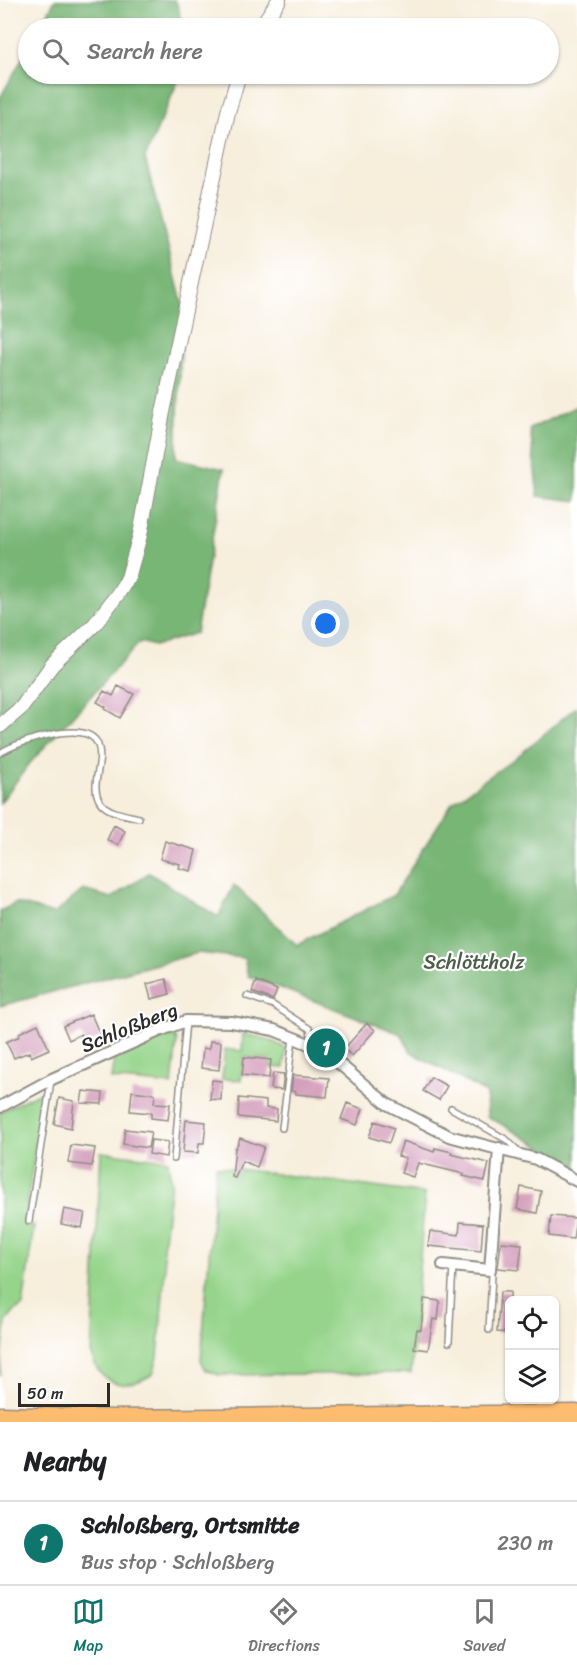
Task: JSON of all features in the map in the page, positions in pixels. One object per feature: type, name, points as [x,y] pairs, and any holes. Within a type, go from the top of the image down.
[{"type":"main road","points":[[0,1416],[114,1419],[577,1414]]},
{"type":"street","points":[[267,18],[279,0]]},
{"type":"street","points":[[0,726],[22,707],[52,665],[95,624],[128,578],[140,535],[164,412],[228,112],[236,84]]},
{"type":"street","name":"Schloßberg","points":[[0,1107],[52,1079],[186,1021],[232,1022],[258,1026],[309,1044],[336,1061],[387,1104],[449,1136],[536,1159],[577,1181]]},
{"type":"street","points":[[448,1265],[490,1270],[500,1148]]},
{"type":"lane","points":[[0,753],[27,740],[72,731],[81,732],[96,740],[98,745],[100,753],[96,784],[97,796],[102,804],[107,808],[140,818]]},
{"type":"lane","points":[[247,996],[273,1005],[310,1029],[309,1044]]},
{"type":"lane","points":[[174,1159],[186,1021]]},
{"type":"lane","points":[[282,1128],[293,1037]]},
{"type":"lane","points":[[29,1221],[52,1079]]},
{"type":"lane","points":[[451,1108],[507,1140],[522,1155]]},
{"type":"lane","points":[[448,1265],[449,1342]]},
{"type":"lane","points":[[489,1330],[492,1275],[490,1270]]},
{"type":"green space","points":[[55,0],[175,0],[180,18],[45,18]]},
{"type":"green space","points":[[18,66],[18,84],[177,84],[145,158],[183,306],[176,458],[224,469],[196,633],[154,646],[140,642],[30,763],[0,803],[0,98]]},
{"type":"green space","points":[[577,406],[577,501],[538,496],[530,429]]},
{"type":"green space","name":"Schlöttholz","points":[[577,706],[577,1172],[536,1144],[487,1116],[486,1093],[411,1052],[401,1034],[248,976],[244,958],[198,953],[0,1006],[0,911],[16,903],[54,914],[83,890],[112,898],[149,873],[218,917],[234,885],[297,945],[394,895],[452,803],[517,757]]},
{"type":"green space","points":[[243,1034],[267,1039],[286,1048],[284,1068],[270,1067],[270,1060],[244,1057],[241,1080],[222,1079],[225,1049],[242,1051]]},
{"type":"green space","points":[[168,1035],[175,1037],[177,1041],[172,1085],[111,1079],[114,1057]]},
{"type":"green space","points":[[44,1090],[24,1222],[27,1227],[34,1226],[23,1306],[16,1310],[6,1322],[0,1376],[0,1112]]},
{"type":"green space","points":[[101,1152],[168,1160],[171,1182],[163,1248],[165,1267],[158,1357],[153,1374],[133,1383],[123,1384],[107,1379],[100,1373],[91,1352]]},
{"type":"green space","points":[[216,1166],[425,1194],[411,1373],[219,1375],[206,1370],[201,1360]]},
{"type":"building","points":[[118,686],[134,694],[120,718],[97,702],[104,691],[113,696]]},
{"type":"building","points":[[114,825],[125,831],[118,845],[107,840]]},
{"type":"building","points":[[165,841],[196,850],[191,871],[179,868],[180,864],[160,859]]},
{"type":"building","points":[[166,979],[170,994],[151,999],[147,984]]},
{"type":"building","points":[[256,981],[277,990],[273,1000],[252,992]]},
{"type":"building","points":[[91,1014],[101,1037],[86,1044],[81,1034],[69,1040],[63,1026]]},
{"type":"building","points":[[367,1023],[375,1030],[352,1056],[344,1049]]},
{"type":"building","points":[[38,1024],[49,1049],[31,1057],[29,1052],[14,1058],[6,1042]]},
{"type":"building","points":[[210,1041],[221,1042],[219,1070],[201,1068],[203,1048],[209,1049]]},
{"type":"building","points":[[244,1057],[271,1060],[269,1078],[242,1075]]},
{"type":"building","points":[[273,1073],[284,1074],[282,1090],[271,1089]]},
{"type":"building","points":[[293,1075],[329,1078],[327,1097],[296,1094],[291,1091]]},
{"type":"building","points":[[431,1077],[447,1086],[439,1100],[423,1091]]},
{"type":"building","points":[[212,1080],[222,1081],[221,1100],[210,1099]]},
{"type":"building","points":[[83,1091],[103,1093],[102,1104],[81,1103]]},
{"type":"building","points":[[132,1091],[155,1094],[154,1103],[170,1104],[168,1120],[151,1118],[151,1113],[130,1111]]},
{"type":"building","points":[[59,1098],[74,1101],[71,1128],[54,1124]]},
{"type":"building","points":[[239,1098],[266,1101],[266,1108],[277,1109],[276,1121],[238,1117]]},
{"type":"building","points":[[347,1103],[363,1109],[357,1125],[341,1119]]},
{"type":"building","points":[[186,1120],[206,1122],[204,1143],[199,1143],[198,1153],[183,1152]]},
{"type":"building","points":[[375,1121],[394,1128],[389,1143],[369,1137]]},
{"type":"building","points":[[125,1129],[151,1132],[148,1148],[123,1144]]},
{"type":"building","points":[[240,1138],[264,1147],[257,1167],[242,1161],[235,1178],[232,1177],[235,1148]]},
{"type":"building","points":[[151,1140],[168,1142],[166,1157],[149,1154]]},
{"type":"building","points":[[403,1141],[434,1152],[435,1148],[489,1163],[485,1181],[418,1163],[413,1177],[401,1173],[406,1158],[398,1156]]},
{"type":"building","points":[[71,1145],[95,1148],[92,1166],[68,1163]]},
{"type":"building","points":[[521,1187],[541,1191],[537,1213],[517,1209]]},
{"type":"building","points":[[64,1209],[85,1213],[82,1228],[61,1224]]},
{"type":"building","points":[[551,1216],[576,1218],[573,1239],[549,1236]]},
{"type":"building","points":[[460,1222],[483,1224],[481,1251],[428,1246],[430,1231],[459,1235]]},
{"type":"building","points":[[501,1242],[522,1244],[519,1270],[498,1268]]},
{"type":"building","points":[[500,1292],[510,1292],[510,1296],[505,1296],[505,1333],[497,1332]]},
{"type":"building","points":[[424,1299],[440,1301],[438,1320],[433,1319],[428,1350],[414,1348],[417,1329],[421,1330]]},
{"type":"place","name":"Schloßberg, Ortsmitte","points":[[326,1048]]}]
